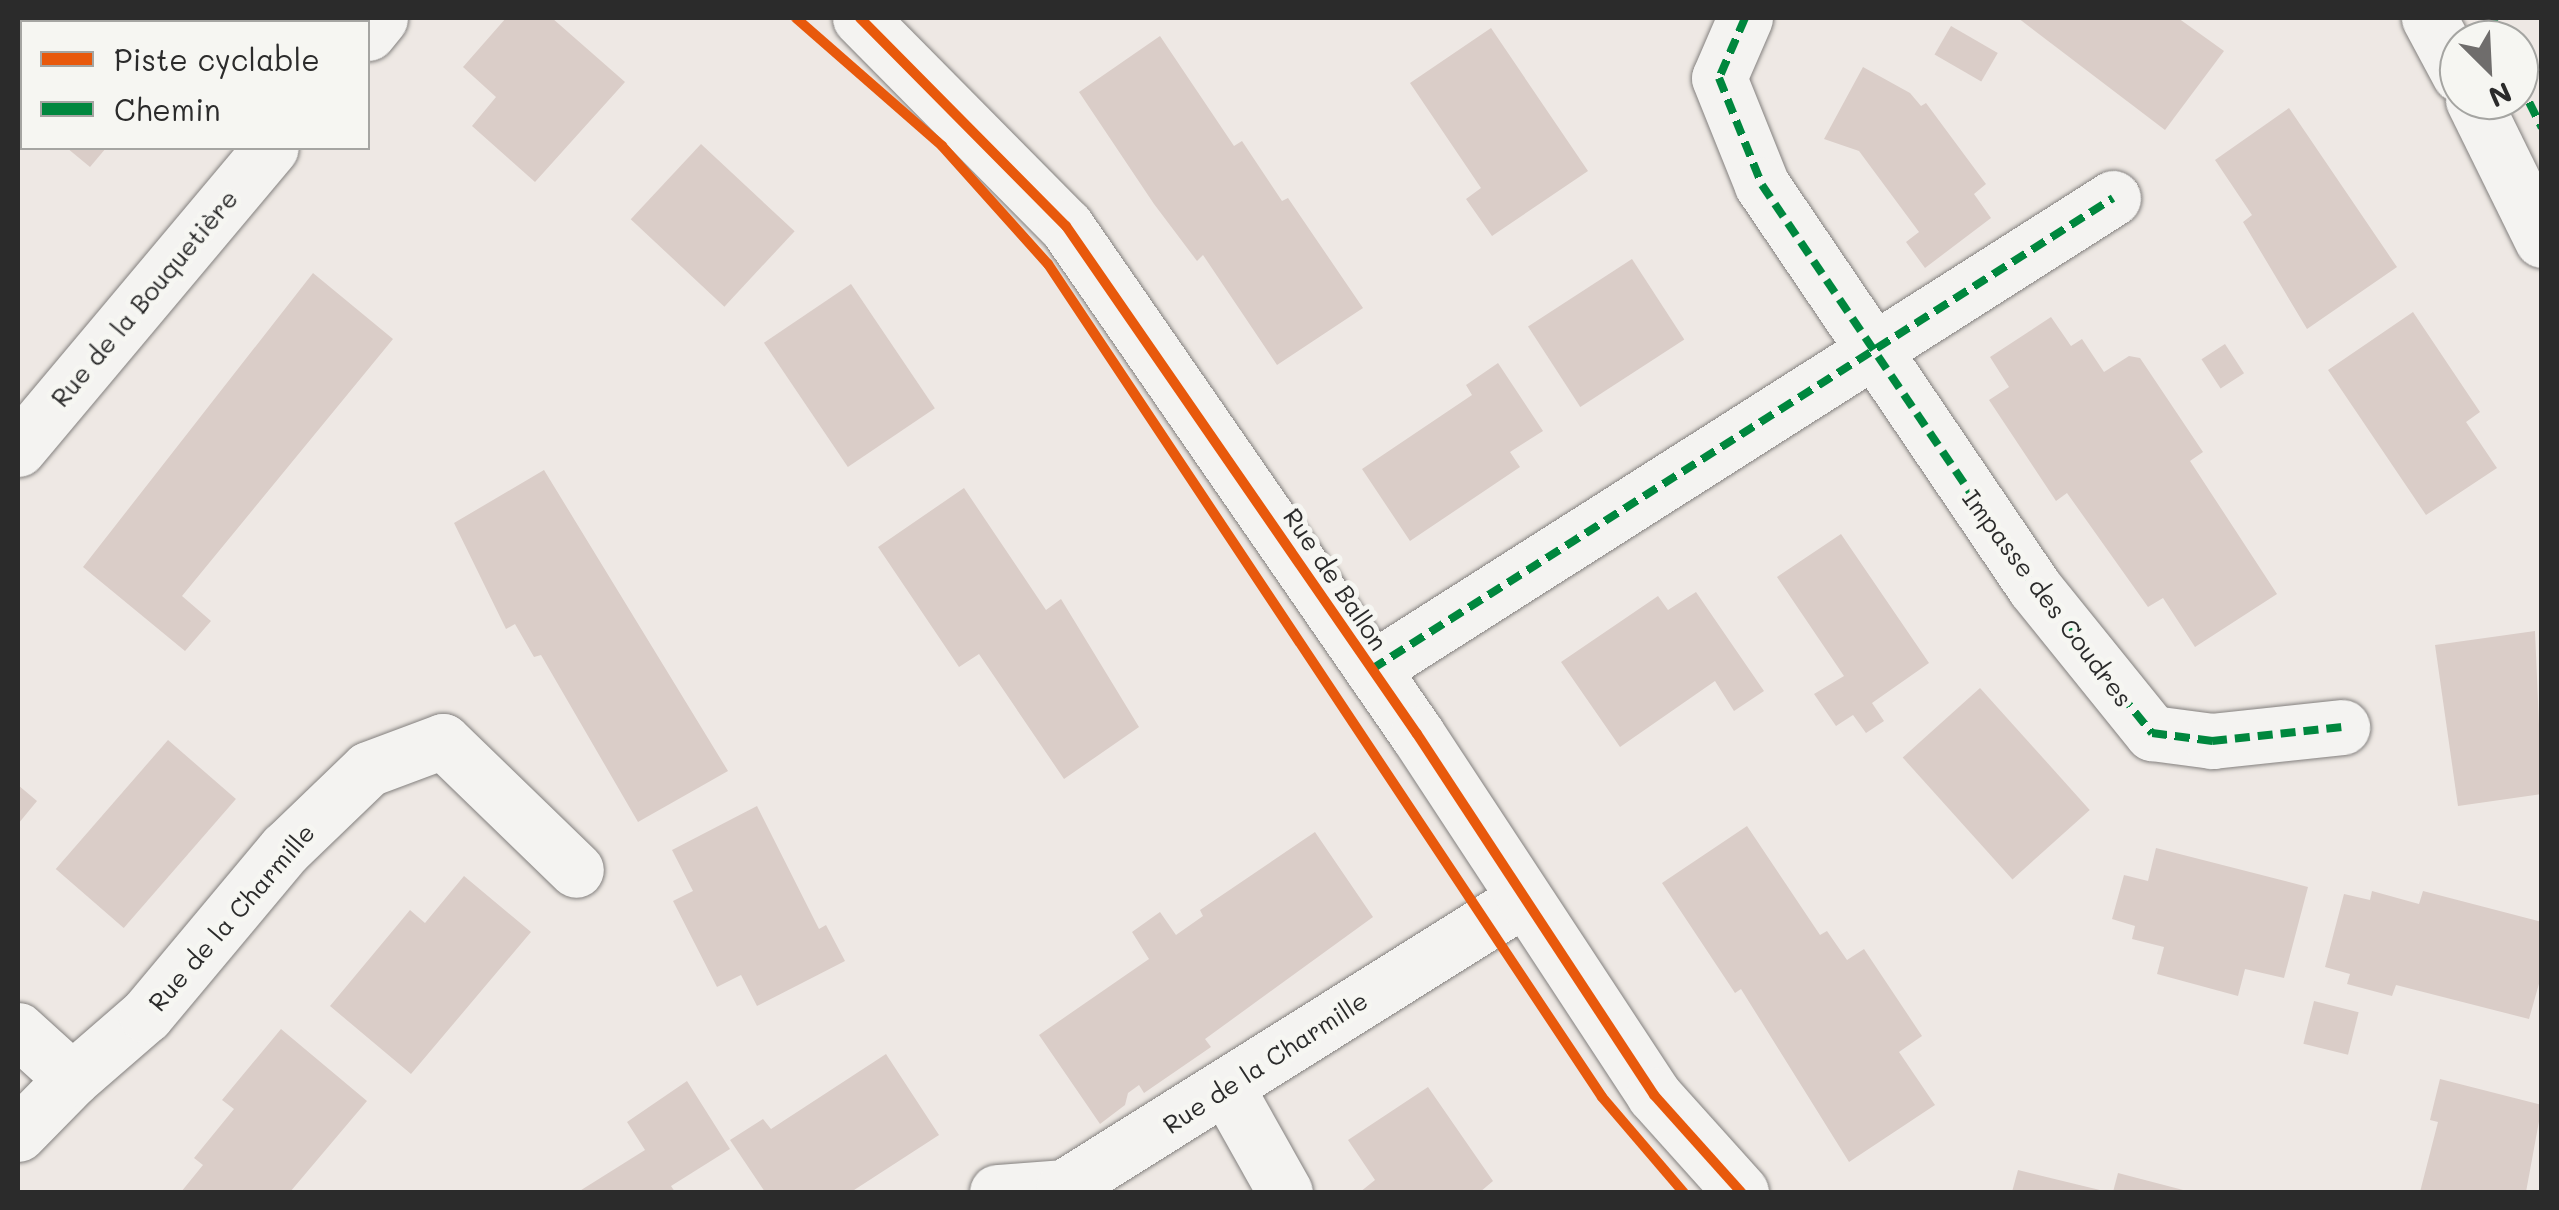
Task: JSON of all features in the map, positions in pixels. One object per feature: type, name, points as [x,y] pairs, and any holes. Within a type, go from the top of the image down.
[{"type":"street","name":"Rue de Ballon","points":[[860,18],[1066,226],[1372,669],[1654,1095],[1741,1192]]},
{"type":"street","name":"Impasse des Coudres","points":[[1744,18],[1719,78],[1762,185],[1871,354],[2034,587],[2152,732],[2212,741],[2342,727]]},
{"type":"street","points":[[2483,120],[2542,240]]},
{"type":"street","name":"Rue de la Bouquetière","points":[[18,449],[269,150]]},
{"type":"street","points":[[1372,669],[2114,198]]},
{"type":"street","name":"Rue de la Charmille","points":[[18,1134],[72,1078],[146,1015],[285,848],[368,770],[443,742],[576,870]]},
{"type":"street","name":"Rue de la Charmille","points":[[997,1192],[1064,1188],[1522,900]]},
{"type":"street","points":[[18,1030],[72,1078]]},
{"type":"street","points":[[1226,1087],[1285,1192]]},
{"type":"building","points":[[88,18],[196,18],[196,20]]},
{"type":"building","points":[[506,18],[552,18],[625,82],[535,182],[472,126],[496,97],[463,67]]},
{"type":"building","points":[[2018,18],[2178,18],[2224,51],[2165,130]]},
{"type":"building","points":[[1951,26],[1998,53],[1981,82],[1934,55]]},
{"type":"building","points":[[1491,28],[1588,171],[1492,236],[1466,199],[1481,188],[1410,83]]},
{"type":"building","points":[[1160,36],[1234,146],[1242,141],[1282,201],[1288,198],[1363,308],[1277,365],[1203,255],[1197,261],[1154,204],[1079,92]]},
{"type":"building","points":[[1863,67],[1910,93],[1921,106],[1926,103],[1986,184],[1974,194],[1991,218],[1925,268],[1906,242],[1919,232],[1859,151],[1824,139]]},
{"type":"building","points":[[2289,108],[2397,267],[2307,329],[2243,222],[2252,215],[2215,160]]},
{"type":"building","points":[[701,144],[795,231],[724,307],[631,219]]},
{"type":"building","points":[[69,150],[104,150],[90,167]]},
{"type":"building","points":[[1632,259],[1684,340],[1580,407],[1528,327]]},
{"type":"building","points":[[313,273],[393,339],[182,596],[211,621],[185,651],[83,567]]},
{"type":"building","points":[[851,284],[935,408],[848,467],[764,343]]},
{"type":"building","points":[[2413,312],[2480,412],[2466,422],[2497,468],[2426,515],[2328,370]]},
{"type":"building","points":[[2051,317],[2071,346],[2082,339],[2104,372],[2129,356],[2140,358],[2203,452],[2190,461],[2277,594],[2195,647],[2163,598],[2148,607],[2067,493],[2056,501],[1989,400],[2009,387],[1990,357]]},
{"type":"building","points":[[2225,344],[2244,373],[2221,389],[2202,359]]},
{"type":"building","points":[[1498,363],[1543,431],[1510,452],[1520,467],[1410,541],[1362,469],[1472,395],[1466,385]]},
{"type":"building","points":[[544,470],[728,771],[638,822],[541,655],[534,657],[515,624],[506,629],[454,523]]},
{"type":"building","points":[[964,488],[1046,610],[1061,599],[1139,727],[1064,779],[979,654],[959,667],[878,547]]},
{"type":"building","points":[[1841,534],[1929,663],[1872,703],[1884,721],[1866,733],[1853,715],[1836,726],[1814,694],[1844,676],[1777,577]]},
{"type":"building","points":[[1696,592],[1764,691],[1734,711],[1715,681],[1620,747],[1561,662],[1658,596],[1668,610]]},
{"type":"building","points":[[2535,631],[2542,794],[2458,806],[2435,645]]},
{"type":"building","points":[[1980,688],[2090,810],[2012,879],[1903,758]]},
{"type":"building","points":[[168,740],[236,799],[124,928],[56,869]]},
{"type":"building","points":[[18,785],[37,801],[18,824]]},
{"type":"building","points":[[757,806],[819,929],[826,925],[845,961],[757,1006],[741,975],[717,987],[673,901],[693,891],[672,850]]},
{"type":"building","points":[[1747,826],[1820,935],[1827,931],[1847,960],[1864,949],[1922,1036],[1899,1052],[1935,1105],[1849,1162],[1741,989],[1735,993],[1662,883]]},
{"type":"building","points":[[1315,832],[1373,917],[1205,1039],[1211,1047],[1144,1093],[1139,1085],[1128,1093],[1125,1105],[1100,1124],[1039,1035],[1149,959],[1132,932],[1160,912],[1176,935],[1203,916],[1200,910]]},
{"type":"building","points":[[2156,848],[2308,887],[2284,978],[2245,969],[2238,996],[2157,974],[2164,947],[2132,939],[2135,926],[2112,919],[2124,875],[2148,881]]},
{"type":"building","points":[[464,876],[531,932],[411,1074],[330,1006],[410,910],[425,923]]},
{"type":"building","points":[[2372,891],[2419,904],[2423,891],[2542,922],[2542,973],[2529,1019],[2396,985],[2392,996],[2347,984],[2350,974],[2325,967],[2344,894],[2370,900]]},
{"type":"building","points":[[2314,1001],[2359,1012],[2348,1055],[2303,1044]]},
{"type":"building","points":[[281,1029],[367,1101],[290,1192],[181,1192],[203,1165],[194,1158],[234,1109],[222,1100]]},
{"type":"building","points":[[886,1054],[939,1135],[851,1192],[765,1192],[730,1140],[763,1119],[771,1129]]},
{"type":"building","points":[[2440,1079],[2542,1105],[2526,1192],[2420,1192],[2438,1122],[2430,1120]]},
{"type":"building","points":[[687,1081],[730,1149],[671,1186],[675,1192],[578,1192],[645,1150],[627,1122]]},
{"type":"building","points":[[1428,1087],[1493,1181],[1480,1192],[1360,1192],[1375,1180],[1348,1140]]},
{"type":"building","points":[[2018,1170],[2104,1191],[2012,1192]]},
{"type":"building","points":[[2118,1173],[2187,1191],[2187,1192],[2113,1192]]},
{"type":"marked path","points":[[1745,18],[1719,78],[1762,185],[2034,587],[2152,733],[2212,741],[2342,727]]},
{"type":"marked path","points":[[2538,120],[2542,128]]},
{"type":"marked path","points":[[1372,669],[2113,198]]},
{"type":"cycle path","points":[[796,18],[942,146],[1048,264],[1602,1097],[1683,1192]]},
{"type":"cycle path","points":[[860,18],[1066,226],[1417,734],[1654,1095],[1741,1192]]}]
